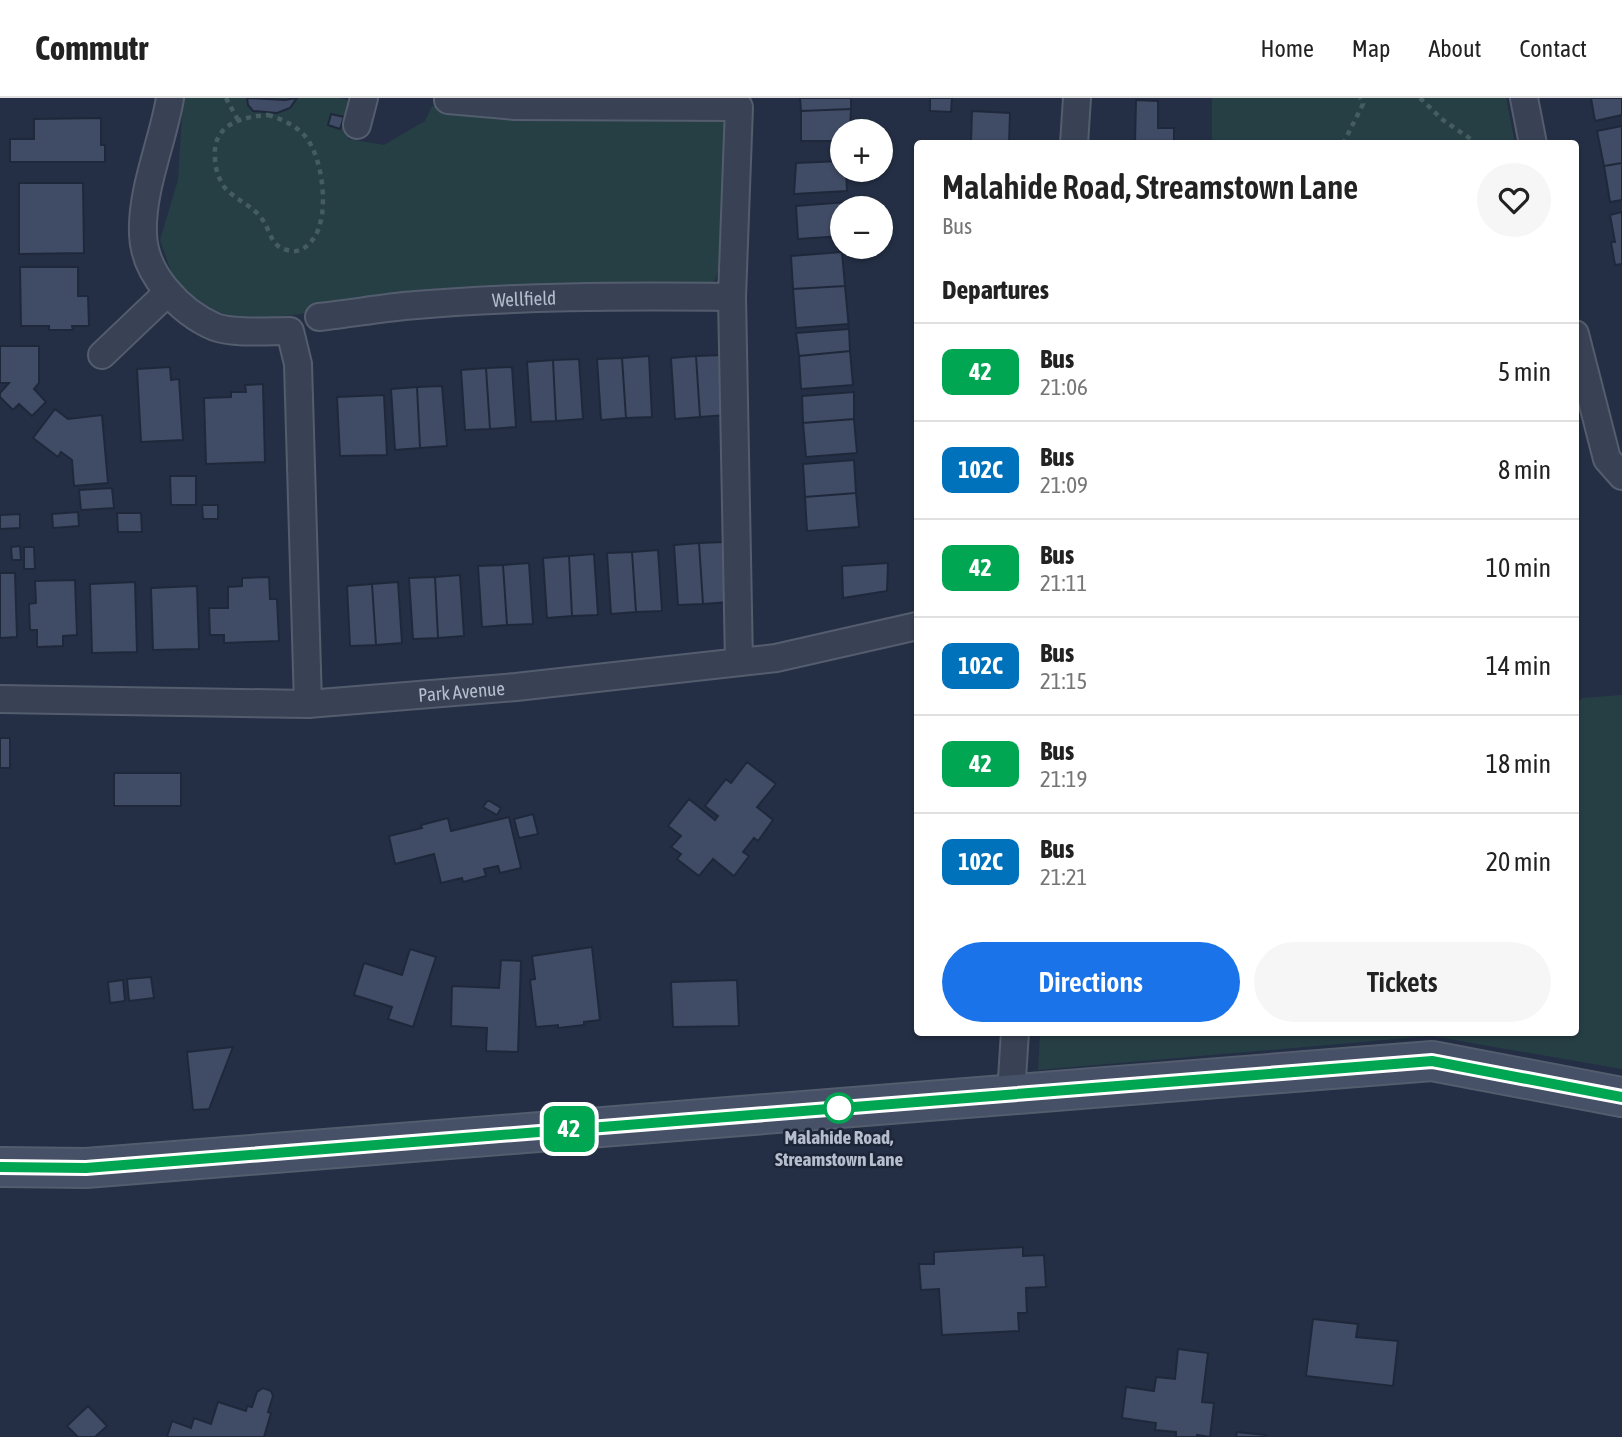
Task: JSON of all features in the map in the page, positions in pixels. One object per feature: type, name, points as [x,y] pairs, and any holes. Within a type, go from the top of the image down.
[{"type":"main road","points":[[0,1167],[86,1168],[1432,1061],[1622,1097]]},
{"type":"street","points":[[170,98],[150,176],[143,235],[149,264],[167,293],[216,327],[248,331],[290,331],[298,364],[307,704]]},
{"type":"street","points":[[357,125],[364,98]]},
{"type":"street","points":[[1074,140],[1077,98]]},
{"type":"street","points":[[1524,98],[1532,140]]},
{"type":"street","points":[[448,100],[515,106],[739,103],[732,297],[739,662]]},
{"type":"street","points":[[102,355],[167,293]]},
{"type":"street","name":"Wellfield","points":[[319,317],[404,306],[524,300],[607,296],[732,297]]},
{"type":"street","points":[[1579,350],[1607,460],[1622,476]]},
{"type":"street","name":"Park Avenue","points":[[0,699],[307,704],[516,687],[776,658],[914,627]]},
{"type":"street","points":[[1010,1094],[1015,1036]]},
{"type":"path","points":[[226,98],[238,120]]},
{"type":"path","points":[[1345,140],[1363,104],[1360,98]]},
{"type":"path","points":[[1420,98],[1443,120],[1472,140]]},
{"type":"path","points":[[268,115],[286,121],[306,137],[319,169],[323,203],[316,234],[307,247],[296,252],[285,250],[272,241],[263,219],[226,188],[218,176],[214,144],[224,128],[238,120],[268,115]]},
{"type":"green space","points":[[183,98],[339,98],[352,101],[348,139],[384,145],[425,121],[432,106],[533,116],[712,107],[732,130],[721,264],[711,290],[432,298],[276,317],[240,317],[210,311],[177,288],[160,240],[178,180]]},
{"type":"green space","points":[[1212,98],[1506,98],[1514,140],[1212,140]]},
{"type":"green space","points":[[1622,695],[1622,1069],[1431,1036],[1579,1036],[1579,700]]},
{"type":"green space","points":[[1040,1036],[1431,1036],[1038,1070]]},
{"type":"building","points":[[247,98],[297,98],[290,108],[277,113],[253,111]]},
{"type":"building","points":[[800,98],[851,98],[851,109],[801,111]]},
{"type":"building","points":[[930,98],[952,98],[951,112],[930,111]]},
{"type":"building","points":[[1591,98],[1622,98],[1622,115],[1595,121]]},
{"type":"building","points":[[1136,100],[1158,101],[1158,128],[1174,128],[1174,140],[1135,140]]},
{"type":"building","points":[[851,109],[851,119],[830,119],[830,141],[801,141],[801,111]]},
{"type":"building","points":[[972,111],[1010,113],[1009,140],[971,140]]},
{"type":"building","points":[[331,114],[344,117],[340,129],[328,125]]},
{"type":"building","points":[[101,118],[101,145],[105,145],[105,162],[10,162],[10,139],[34,139],[34,119]]},
{"type":"building","points":[[1622,126],[1622,163],[1604,166],[1597,131]]},
{"type":"building","points":[[830,162],[830,182],[847,182],[847,191],[794,194],[796,163]]},
{"type":"building","points":[[1622,163],[1622,200],[1610,202],[1604,166]]},
{"type":"building","points":[[19,183],[83,183],[84,253],[19,254]]},
{"type":"building","points":[[830,203],[830,237],[798,239],[796,206]]},
{"type":"building","points":[[1622,212],[1622,264],[1615,265],[1611,242],[1615,242],[1610,215]]},
{"type":"building","points":[[830,253],[830,259],[843,259],[845,286],[793,289],[791,256]]},
{"type":"building","points":[[20,267],[78,267],[78,296],[88,296],[89,326],[72,326],[73,330],[49,330],[49,326],[21,326]]},
{"type":"building","points":[[845,286],[849,329],[848,324],[796,328],[793,289]]},
{"type":"building","points":[[849,329],[850,351],[799,356],[796,333]]},
{"type":"building","points":[[0,346],[39,346],[39,383],[34,389],[46,402],[32,416],[19,404],[13,410],[0,397],[0,393],[9,383],[0,383]]},
{"type":"building","points":[[850,351],[853,385],[801,389],[799,356]]},
{"type":"building","points":[[722,355],[726,415],[700,417],[696,356]]},
{"type":"building","points":[[649,356],[652,417],[626,418],[622,358]]},
{"type":"building","points":[[696,356],[700,417],[675,419],[671,358]]},
{"type":"building","points":[[622,358],[626,418],[601,420],[597,359]]},
{"type":"building","points":[[579,359],[583,419],[556,421],[553,360]]},
{"type":"building","points":[[553,360],[556,421],[531,422],[527,362]]},
{"type":"building","points":[[170,367],[171,380],[179,379],[183,440],[141,442],[137,369]]},
{"type":"building","points":[[512,367],[516,427],[490,429],[486,368]]},
{"type":"building","points":[[486,368],[490,429],[465,430],[461,370]]},
{"type":"building","points":[[263,384],[265,462],[206,464],[204,398],[231,397],[231,392],[246,392],[245,385]]},
{"type":"building","points":[[442,386],[447,446],[420,448],[417,387]]},
{"type":"building","points":[[417,387],[420,448],[395,450],[391,389]]},
{"type":"building","points":[[854,392],[854,419],[803,423],[802,396]]},
{"type":"building","points":[[384,395],[387,455],[340,456],[337,397]]},
{"type":"building","points":[[55,409],[68,419],[102,415],[108,483],[74,486],[72,460],[61,452],[58,457],[33,438]]},
{"type":"building","points":[[854,419],[857,453],[806,457],[803,423]]},
{"type":"building","points":[[854,460],[856,493],[805,497],[803,464]]},
{"type":"building","points":[[170,476],[196,476],[196,505],[171,505]]},
{"type":"building","points":[[112,488],[114,508],[81,510],[79,490]]},
{"type":"building","points":[[856,493],[859,527],[807,531],[805,497]]},
{"type":"building","points":[[202,505],[218,505],[218,519],[203,519]]},
{"type":"building","points":[[78,512],[79,526],[53,528],[52,514]]},
{"type":"building","points":[[117,513],[141,513],[142,532],[118,532]]},
{"type":"building","points":[[20,514],[20,528],[0,529],[0,515]]},
{"type":"building","points":[[725,542],[729,602],[703,604],[699,543]]},
{"type":"building","points":[[699,543],[703,604],[678,605],[674,545]]},
{"type":"building","points":[[20,546],[21,560],[12,560],[11,547]]},
{"type":"building","points":[[24,547],[34,547],[35,569],[24,569]]},
{"type":"building","points":[[658,550],[662,611],[636,612],[632,552]]},
{"type":"building","points":[[632,552],[636,612],[611,614],[607,553]]},
{"type":"building","points":[[594,554],[598,615],[572,616],[569,556]]},
{"type":"building","points":[[569,556],[572,616],[547,618],[543,558]]},
{"type":"building","points":[[529,563],[533,624],[507,625],[503,565]]},
{"type":"building","points":[[888,563],[887,591],[843,598],[842,566]]},
{"type":"building","points":[[503,565],[507,625],[482,627],[478,566]]},
{"type":"building","points":[[0,573],[15,573],[17,637],[0,638]]},
{"type":"building","points":[[460,575],[464,636],[438,638],[435,577]]},
{"type":"building","points":[[269,577],[270,599],[277,599],[279,641],[224,643],[224,635],[210,635],[209,608],[228,608],[228,587],[242,586],[242,578]]},
{"type":"building","points":[[435,577],[438,638],[413,639],[409,578]]},
{"type":"building","points":[[75,580],[77,635],[63,636],[63,646],[37,647],[37,630],[30,630],[29,604],[36,603],[35,581]]},
{"type":"building","points":[[135,582],[137,652],[92,653],[90,584]]},
{"type":"building","points":[[398,582],[402,643],[376,645],[372,584]]},
{"type":"building","points":[[372,584],[376,645],[350,646],[347,586]]},
{"type":"building","points":[[197,586],[199,649],[153,650],[151,588]]},
{"type":"building","points":[[0,738],[10,738],[10,768],[0,768]]},
{"type":"building","points":[[747,762],[776,784],[757,807],[773,820],[758,841],[754,838],[743,852],[749,856],[734,876],[713,859],[699,876],[677,859],[681,854],[671,847],[681,836],[668,826],[689,799],[715,820],[718,816],[705,806],[726,779],[731,783]]},
{"type":"building","points":[[114,773],[181,773],[181,806],[114,806]]},
{"type":"building","points":[[488,800],[501,808],[497,815],[483,807]]},
{"type":"building","points":[[533,814],[538,834],[519,838],[514,819]]},
{"type":"building","points":[[509,817],[521,868],[500,873],[498,866],[484,869],[486,876],[463,882],[462,878],[441,883],[434,854],[395,864],[389,836],[448,818],[451,831]]},
{"type":"building","points":[[592,947],[600,1020],[558,1028],[558,1025],[536,1027],[530,980],[535,979],[532,956]]},
{"type":"building","points":[[410,949],[436,957],[413,1027],[388,1019],[392,1007],[354,995],[364,963],[402,975]]},
{"type":"building","points":[[501,960],[521,961],[518,1052],[486,1051],[487,1028],[451,1026],[452,986],[499,988]]},
{"type":"building","points":[[151,977],[154,998],[129,1001],[127,979]]},
{"type":"building","points":[[123,980],[125,1001],[110,1003],[108,982]]},
{"type":"building","points":[[737,980],[739,1026],[673,1027],[671,982]]},
{"type":"building","points":[[233,1047],[209,1109],[193,1110],[187,1052]]},
{"type":"building","points":[[1023,1247],[1023,1256],[1044,1255],[1046,1287],[1026,1288],[1027,1313],[1018,1313],[1019,1331],[942,1335],[939,1289],[921,1290],[919,1264],[934,1264],[934,1252]]},
{"type":"building","points":[[1313,1319],[1358,1324],[1356,1337],[1398,1341],[1393,1386],[1306,1376]]},
{"type":"building","points":[[1178,1349],[1208,1353],[1202,1402],[1214,1403],[1210,1437],[1176,1437],[1176,1432],[1155,1430],[1156,1423],[1122,1418],[1126,1387],[1154,1391],[1156,1377],[1175,1379]]},
{"type":"building","points":[[263,1388],[271,1391],[273,1396],[264,1437],[167,1437],[172,1421],[191,1428],[194,1418],[211,1424],[218,1402],[246,1411],[247,1406],[252,1407],[257,1392]]},
{"type":"building","points":[[88,1406],[107,1426],[95,1437],[78,1437],[67,1426]]},
{"type":"building","points":[[1237,1432],[1266,1435],[1236,1437]]},
{"type":"bus line","name":"42","points":[[0,1167],[86,1168],[1432,1061],[1622,1097]]},
{"type":"place","name":"Malahide Road, Streamstown Lane","points":[[839,1108]]}]
